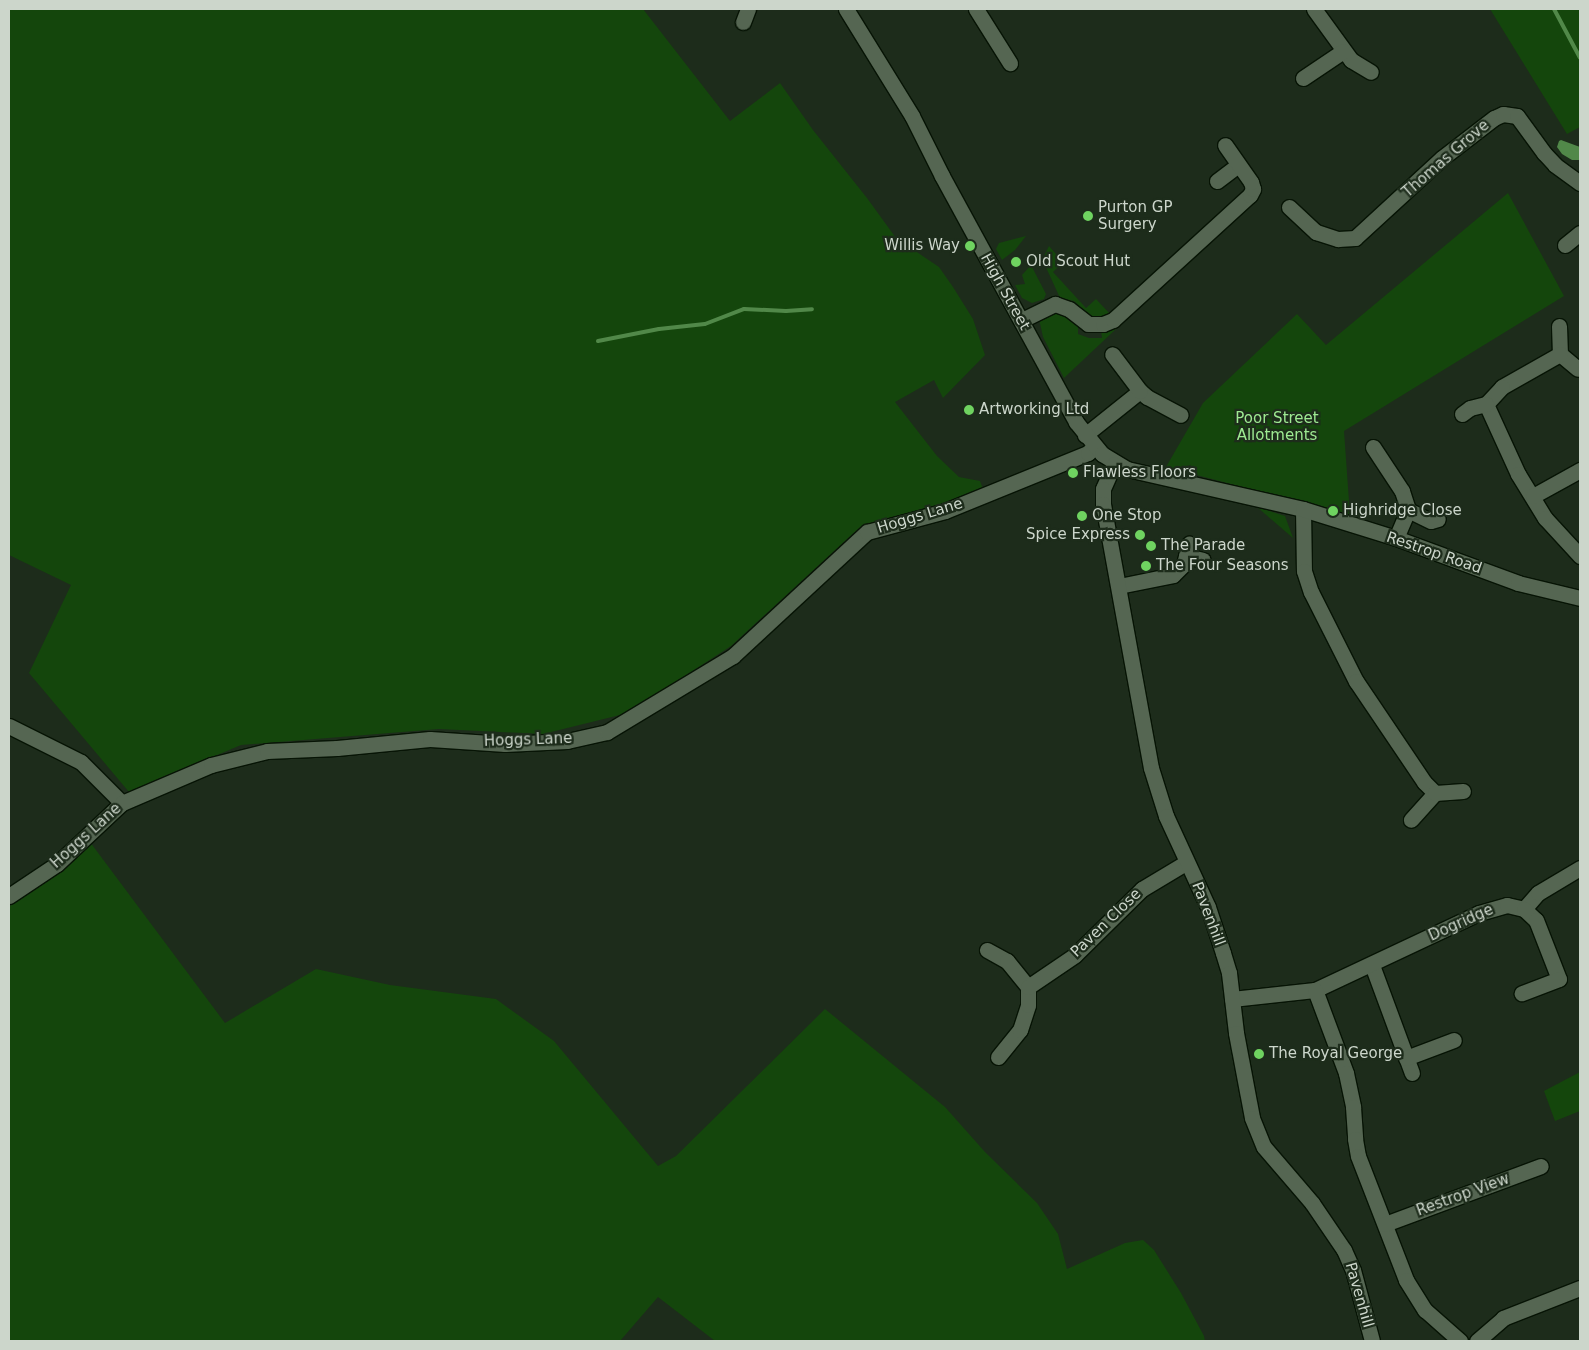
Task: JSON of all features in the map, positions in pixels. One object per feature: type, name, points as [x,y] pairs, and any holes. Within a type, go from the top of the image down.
[{"type":"street","name":"High Street","points":[[846,9],[912,116],[942,176],[1022,320],[1056,387],[1090,441],[1114,464]]},
{"type":"street","points":[[976,9],[1010,63]]},
{"type":"street","points":[[1322,11],[1343,51],[1351,60],[1371,72]]},
{"type":"street","points":[[1304,79],[1343,51]]},
{"type":"street","name":"Thomas Grove","points":[[1289,207],[1316,232],[1338,239],[1355,238],[1442,158],[1494,118],[1503,114],[1517,116],[1555,165],[1580,183]]},
{"type":"street","points":[[1022,320],[1055,304],[1069,308],[1088,324],[1104,324],[1113,320],[1250,195],[1252,189],[1251,182],[1225,145]]},
{"type":"street","points":[[1216,181],[1238,165]]},
{"type":"street","points":[[1565,245],[1580,233]]},
{"type":"street","points":[[1559,326],[1560,354],[1578,369]]},
{"type":"street","points":[[1112,354],[1140,391],[1181,415]]},
{"type":"street","points":[[1462,414],[1470,408],[1486,404],[1502,387],[1560,354]]},
{"type":"street","name":"Hoggs Lane","points":[[9,896],[57,864],[122,803],[211,764],[267,750],[337,748],[430,739],[505,744],[567,741],[607,732],[733,656],[867,532],[953,507],[1088,453],[1090,441],[1140,391]]},
{"type":"street","points":[[1486,404],[1513,466],[1556,531],[1580,556]]},
{"type":"street","points":[[1373,447],[1402,491],[1408,510],[1396,538]]},
{"type":"street","name":"Restrop Road","points":[[1114,464],[1127,470],[1303,509],[1396,538],[1518,583],[1580,598]]},
{"type":"street","name":"Pavenhill","points":[[1114,464],[1104,484],[1103,494],[1151,768],[1166,816],[1216,930],[1229,974],[1248,1101],[1264,1147],[1312,1203],[1344,1250],[1354,1270],[1372,1341]]},
{"type":"street","points":[[1533,496],[1580,470]]},
{"type":"street","points":[[1303,509],[1304,571],[1311,592],[1356,681],[1424,782],[1436,794]]},
{"type":"street","points":[[1408,510],[1431,521],[1438,519]]},
{"type":"street","points":[[1118,586],[1173,575],[1182,568],[1188,550],[1204,560]]},
{"type":"street","points":[[9,726],[81,762],[122,803]]},
{"type":"street","points":[[1411,820],[1436,794],[1464,791]]},
{"type":"street","name":"Paven Close","points":[[1028,987],[1075,955],[1150,882],[1187,862]]},
{"type":"street","points":[[1522,994],[1559,979],[1541,929],[1536,920],[1524,910],[1538,893],[1580,868]]},
{"type":"street","name":"Dogridge","points":[[1315,990],[1372,965],[1490,908],[1507,905],[1524,910]]},
{"type":"street","points":[[987,950],[1007,961],[1028,987],[1028,1006],[1020,1030],[998,1057]]},
{"type":"street","points":[[1372,965],[1412,1073]]},
{"type":"street","points":[[1232,999],[1315,990],[1346,1073],[1353,1107],[1358,1156],[1406,1280],[1418,1300],[1460,1341]]},
{"type":"street","points":[[1406,1058],[1454,1040]]},
{"type":"street","name":"Restrop View","points":[[1385,1224],[1541,1166]]},
{"type":"street","points":[[1477,1341],[1503,1318],[1580,1288]]},
{"type":"green space","points":[[9,9],[643,9],[730,121],[780,83],[813,130],[896,238],[939,267],[973,319],[985,355],[943,398],[934,380],[895,402],[937,456],[959,477],[980,481],[983,489],[955,504],[858,529],[731,646],[628,713],[543,734],[439,729],[241,745],[129,792],[29,673],[71,585],[9,555]]},
{"type":"green space","points":[[1490,9],[1580,9],[1580,127],[1567,134]]},
{"type":"green space","name":"Poor Street Allotments","points":[[1508,193],[1564,296],[1344,431],[1350,515],[1166,467],[1203,403],[1297,314],[1326,345]]},
{"type":"green space","points":[[1026,236],[1015,250],[1002,260],[996,249],[999,243]]},
{"type":"green space","points":[[1049,246],[1063,262],[1053,272],[1086,308],[1096,299],[1111,315],[1105,319],[1093,318],[1074,301],[1060,298],[1044,263],[1043,258]]},
{"type":"green space","points":[[1031,265],[1046,294],[1044,299],[1032,303],[1022,298],[1015,285],[1025,284],[1022,275]]},
{"type":"green space","points":[[1051,312],[1060,312],[1072,319],[1078,326],[1078,334],[1089,338],[1102,338],[1101,331],[1116,329],[1064,378],[1043,337],[1039,319]]},
{"type":"green space","points":[[1257,507],[1285,516],[1293,538]]},
{"type":"green space","points":[[90,842],[225,1023],[316,969],[390,985],[496,999],[554,1041],[658,1166],[676,1156],[825,1009],[945,1107],[985,1152],[1037,1203],[1058,1234],[1067,1269],[1125,1243],[1143,1240],[1154,1250],[1181,1293],[1205,1341],[715,1341],[658,1297],[620,1341],[9,1341],[9,907]]},
{"type":"green space","points":[[1580,1072],[1580,1111],[1555,1121],[1544,1091]]},
{"type":"shaded area","points":[[1561,140],[1580,147],[1580,160],[1572,160],[1562,154],[1557,147]]},
{"type":"waterway","points":[[1554,9],[1580,58]]},
{"type":"waterway","points":[[598,341],[659,329],[705,324],[744,309],[786,311],[812,309]]},
{"type":"place","name":"Purton GP Surgery","points":[[1088,216]]},
{"type":"place","name":"Willis Way","points":[[970,246]]},
{"type":"place","name":"Old Scout Hut","points":[[1016,262]]},
{"type":"place","name":"Artworking Ltd","points":[[969,410]]},
{"type":"place","name":"Flawless Floors","points":[[1073,473]]},
{"type":"place","name":"Highridge Close","points":[[1333,511]]},
{"type":"place","name":"One Stop","points":[[1082,516]]},
{"type":"place","name":"Spice Express","points":[[1140,535]]},
{"type":"place","name":"The Parade","points":[[1151,546]]},
{"type":"place","name":"The Four Seasons","points":[[1146,566]]},
{"type":"place","name":"The Royal George","points":[[1259,1054]]}]
